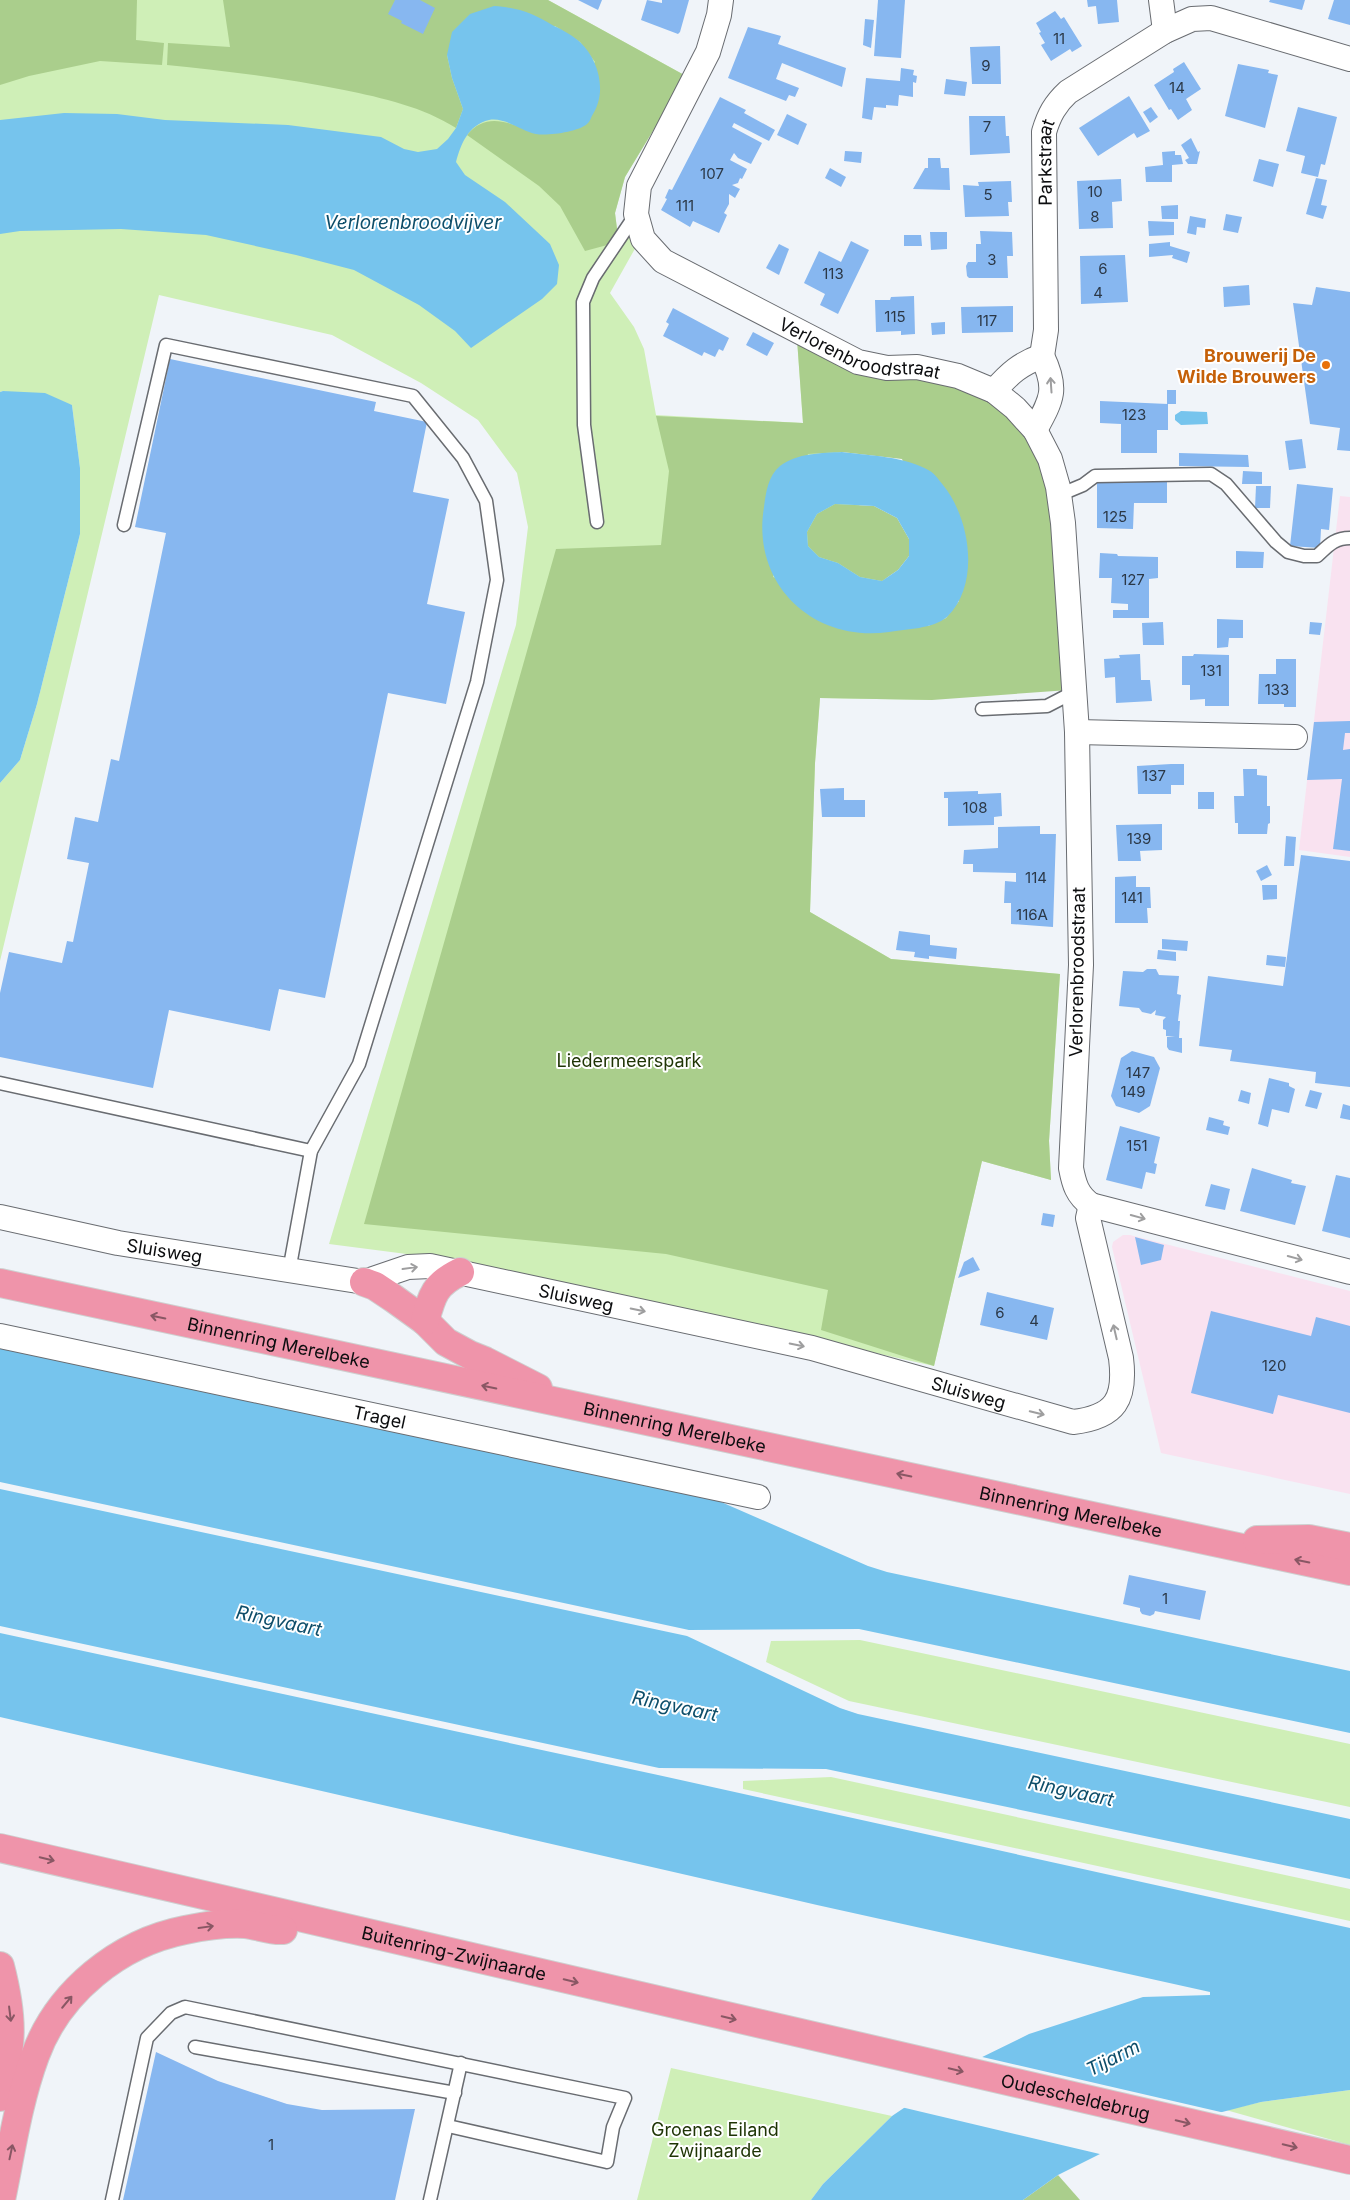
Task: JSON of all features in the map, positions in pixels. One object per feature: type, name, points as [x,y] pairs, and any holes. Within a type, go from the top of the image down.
[{"type":"highway","points":[[425,1321],[432,1296],[444,1280],[460,1272]]},
{"type":"highway","points":[[364,1282],[375,1286],[425,1321],[446,1342],[470,1356],[485,1361],[570,1405]]},
{"type":"highway","name":"Binnenring Merelbeke","points":[[0,1283],[1350,1571]]},
{"type":"highway","points":[[1204,1540],[1309,1539],[1350,1547]]},
{"type":"highway","name":"Buitenring-Zwijnaarde","points":[[0,1848],[908,2059]]},
{"type":"highway","points":[[1,2200],[25,2090],[35,2055],[51,2023],[89,1977],[118,1956],[148,1941],[184,1930],[214,1925],[245,1924],[280,1930],[319,1922]]},
{"type":"highway","points":[[0,1966],[8,1995],[11,2024],[10,2053],[0,2097]]},
{"type":"highway","name":"Oudescheldebrug","points":[[908,2059],[1350,2160]]},
{"type":"street","name":"Verlorenbroodstraat","points":[[721,0],[719,15],[708,52],[640,186],[636,214],[643,239],[662,261],[858,362],[887,368],[918,367],[942,372],[958,376],[994,391],[1015,408],[1035,430],[1050,459],[1059,495],[1063,523],[1077,732],[1081,965],[1070,1168],[1076,1188],[1082,1198],[1091,1205]]},
{"type":"street","points":[[1161,0],[1165,31]]},
{"type":"street","name":"Parkstraat","points":[[1035,430],[1047,408],[1052,390],[1049,371],[1042,356],[1046,330],[1044,132],[1056,103],[1068,92],[1165,31],[1192,19],[1211,18],[1350,59]]},
{"type":"street","points":[[994,391],[1007,376],[1024,363],[1042,356]]},
{"type":"street","points":[[1077,732],[1295,737]]},
{"type":"street","points":[[1091,1205],[1350,1272]]},
{"type":"street","name":"Sluisweg","points":[[0,1217],[118,1243],[289,1272],[364,1282],[408,1267],[430,1266],[812,1348],[1073,1422],[1092,1420],[1110,1410],[1119,1398],[1124,1380],[1121,1358],[1088,1218],[1091,1205]]},
{"type":"street","name":"Tragel","points":[[0,1336],[758,1498]]},
{"type":"lane","points":[[598,522],[584,425],[583,302],[593,278],[636,214]]},
{"type":"lane","points":[[124,525],[166,345],[414,396],[464,458],[486,501],[497,580],[477,682],[360,1064],[311,1151],[289,1272]]},
{"type":"lane","points":[[1059,495],[1083,485],[1095,476],[1211,474],[1226,484],[1276,542],[1288,552],[1304,556],[1316,556],[1330,543],[1340,538],[1350,538]]},
{"type":"lane","points":[[982,709],[1047,706],[1074,692]]},
{"type":"lane","points":[[0,1083],[311,1151]]},
{"type":"lane","points":[[112,2200],[147,2038],[171,2013],[186,2007],[625,2098],[613,2128],[607,2162],[448,2126]]},
{"type":"lane","points":[[195,2047],[455,2093]]},
{"type":"lane","points":[[430,2200],[461,2063]]},
{"type":"shaded area","points":[[1340,496],[1350,497],[1350,857],[1299,850]]},
{"type":"shaded area","points":[[1123,1235],[1130,1235],[1350,1291],[1350,1494],[1161,1453],[1112,1247],[1113,1242]]},
{"type":"green space","name":"Liedermeerspark","points":[[0,0],[548,0],[686,76],[625,177],[615,213],[618,236],[628,230],[637,245],[610,293],[634,327],[644,349],[656,415],[803,423],[797,339],[932,700],[820,698],[815,763],[810,912],[891,959],[1060,974],[1049,1141],[1051,1180],[982,1161],[934,1366],[453,1260],[329,1244],[516,625],[528,527],[517,473],[478,420],[421,383],[332,335],[159,295],[0,961],[0,783],[20,760],[37,704],[80,534],[80,468],[72,405],[3,391],[0,392]]},
{"type":"green space","points":[[0,0],[137,0],[136,40],[164,43],[162,65],[100,61],[29,76],[0,85]]},
{"type":"green space","points":[[223,0],[548,0],[686,76],[625,177],[615,213],[618,237],[611,244],[585,251],[560,206],[539,186],[467,135],[475,127],[491,121],[509,123],[537,134],[595,62],[580,42],[555,26],[447,55],[452,78],[463,109],[456,128],[430,114],[388,100],[359,93],[278,78],[167,65],[168,43],[230,47]]},
{"type":"green space","points":[[797,339],[957,381],[1011,410],[1045,463],[1069,690],[932,700],[820,698],[815,763],[810,912],[891,959],[1060,974],[1049,1141],[1051,1180],[982,1161],[934,1366],[821,1330],[828,1290],[666,1254],[364,1224],[556,549],[661,545],[669,471],[656,416],[803,423]],"holes":[[[842,452],[902,459],[959,601],[946,618],[928,626],[773,577],[808,454]]]},
{"type":"green space","points":[[835,504],[874,506],[897,518],[909,539],[909,556],[898,570],[882,581],[860,577],[838,563],[819,557],[808,546],[807,532],[817,514]]},
{"type":"green space","points":[[860,1640],[1350,1744],[1350,1807],[849,1701],[766,1662],[771,1641]]},
{"type":"green space","points":[[831,1777],[1350,1889],[1350,1921],[743,1789],[743,1781]]},
{"type":"green space","name":"Groenas Eiland Zwijnaarde","points":[[671,2068],[892,2116],[823,2184],[811,2200],[637,2200]]},
{"type":"green space","points":[[1350,2090],[1350,2145],[1226,2110],[1261,2102]]},
{"type":"green space","points":[[1058,2175],[1080,2200],[1023,2200]]},
{"type":"water","name":"Verlorenbroodvijver","points":[[494,6],[511,8],[532,14],[580,42],[587,49],[596,67],[599,76],[600,96],[589,122],[583,127],[555,134],[536,134],[501,120],[489,120],[476,126],[463,142],[456,162],[465,175],[505,202],[550,244],[559,265],[557,284],[542,299],[471,348],[455,331],[419,305],[354,270],[296,255],[206,235],[121,229],[20,231],[0,234],[0,120],[64,113],[117,114],[165,120],[288,125],[381,137],[404,149],[418,152],[437,149],[456,128],[463,109],[452,78],[447,55],[452,32],[470,14]]},
{"type":"water","points":[[0,392],[45,393],[72,405],[80,468],[80,534],[37,704],[20,760],[0,783]]},
{"type":"water","points":[[1181,411],[1207,412],[1208,424],[1181,425],[1175,420],[1175,415]]},
{"type":"water","points":[[842,452],[888,457],[920,466],[935,475],[952,499],[960,515],[965,533],[968,569],[965,587],[958,603],[947,617],[941,621],[927,626],[889,632],[861,633],[836,628],[813,618],[793,602],[778,583],[767,561],[763,535],[764,507],[770,479],[780,466],[794,458],[810,454]],"holes":[[[835,504],[874,506],[897,518],[909,539],[909,556],[898,570],[882,581],[860,577],[838,563],[819,557],[808,546],[807,532],[817,514]]]},
{"type":"water","points":[[0,1344],[712,1498],[868,1566],[887,1572],[1350,1671],[1350,1733],[859,1629],[689,1630],[0,1482]]},
{"type":"water","name":"Ringvaart","points":[[0,1489],[687,1636],[840,1708],[858,1714],[1350,1819],[1350,1879],[826,1769],[659,1768],[0,1626]]},
{"type":"water","name":"Tijarm","points":[[0,1633],[658,1775],[1350,1928],[1350,2090],[1261,2102],[1195,2119],[1102,2153],[1058,2175],[1023,2200],[811,2200],[823,2184],[892,2116],[972,2062],[1029,2034],[1143,1997],[1210,1995],[1210,1992],[817,1905],[0,1717]]},
{"type":"pier","points":[[978,2056],[1225,2113],[1104,2155],[901,2107]]},
{"type":"building","points":[[395,0],[420,0],[435,8],[423,34],[388,14]]},
{"type":"building","points":[[578,0],[602,0],[598,10]]},
{"type":"building","points":[[647,0],[662,3],[662,0],[689,0],[678,34],[641,20]]},
{"type":"building","points":[[878,0],[905,0],[901,58],[874,56]]},
{"type":"building","points":[[1087,0],[1117,0],[1119,22],[1098,24],[1096,6],[1088,7]]},
{"type":"building","points":[[1270,0],[1305,0],[1302,10],[1269,2]]},
{"type":"building","points":[[1334,0],[1350,0],[1350,25],[1328,19]]},
{"type":"building","points":[[1055,11],[1061,19],[1064,17],[1082,46],[1072,52],[1070,49],[1051,61],[1041,45],[1045,43],[1036,23]]},
{"type":"building","points":[[865,19],[874,20],[871,48],[863,45]]},
{"type":"building","points":[[748,27],[781,36],[778,44],[846,68],[842,87],[782,63],[776,79],[799,88],[795,97],[789,95],[786,101],[728,78]]},
{"type":"building","points":[[1000,46],[1001,84],[972,84],[970,47]]},
{"type":"building","points":[[1184,62],[1201,89],[1186,99],[1192,110],[1178,120],[1171,109],[1169,110],[1154,85],[1174,72],[1173,69]]},
{"type":"building","points":[[1238,64],[1269,70],[1268,73],[1278,75],[1265,128],[1225,116]]},
{"type":"building","points":[[901,68],[914,70],[913,75],[917,76],[916,83],[913,82],[913,97],[899,95],[898,106],[874,107],[872,120],[862,118],[866,78],[900,81]]},
{"type":"building","points":[[946,79],[967,82],[965,96],[944,94]]},
{"type":"building","points":[[1129,96],[1150,131],[1137,138],[1134,133],[1098,156],[1079,128]]},
{"type":"building","points":[[720,97],[746,110],[744,113],[775,130],[769,141],[734,123],[732,127],[762,143],[751,164],[738,158],[734,153],[730,160],[747,169],[742,179],[740,178],[738,183],[732,185],[740,189],[735,198],[729,194],[729,204],[724,213],[727,215],[719,233],[693,221],[690,227],[661,210],[667,199],[665,198],[669,189],[672,190]]},
{"type":"building","points":[[1151,107],[1158,117],[1150,123],[1143,112]]},
{"type":"building","points":[[1298,107],[1337,117],[1325,165],[1321,164],[1318,177],[1301,173],[1305,156],[1286,151]]},
{"type":"building","points":[[787,114],[807,124],[798,145],[777,135]]},
{"type":"building","points":[[969,116],[1005,116],[1006,136],[1009,136],[1010,153],[970,155]]},
{"type":"building","points":[[1191,138],[1198,152],[1200,151],[1197,164],[1188,164],[1185,160],[1189,158],[1181,145]]},
{"type":"building","points":[[845,151],[862,152],[861,163],[844,161]]},
{"type":"building","points":[[1175,151],[1175,155],[1181,155],[1183,164],[1172,165],[1172,182],[1146,182],[1145,167],[1163,165],[1162,152]]},
{"type":"building","points":[[928,158],[940,158],[941,168],[949,168],[950,190],[913,189],[925,168],[928,168]]},
{"type":"building","points":[[1259,159],[1279,164],[1273,187],[1253,181]]},
{"type":"building","points":[[830,168],[846,177],[841,187],[825,178]]},
{"type":"building","points":[[1316,178],[1327,180],[1321,205],[1327,206],[1323,219],[1306,214]]},
{"type":"building","points":[[1121,179],[1122,201],[1112,202],[1113,228],[1079,229],[1077,181]]},
{"type":"building","points":[[1011,181],[1012,202],[1008,202],[1009,216],[965,217],[963,185],[979,186],[978,182]]},
{"type":"building","points":[[1178,205],[1178,219],[1162,219],[1161,206]]},
{"type":"building","points":[[1226,214],[1242,217],[1238,233],[1223,230]]},
{"type":"building","points":[[1190,216],[1206,219],[1205,228],[1197,227],[1196,235],[1187,233]]},
{"type":"building","points":[[1148,221],[1174,222],[1174,235],[1149,236]]},
{"type":"building","points":[[980,231],[1012,232],[1013,256],[1007,256],[1008,278],[969,278],[967,276],[966,266],[968,262],[976,262],[976,244],[981,244]]},
{"type":"building","points":[[930,232],[947,232],[947,249],[931,250]]},
{"type":"building","points":[[904,235],[921,235],[922,246],[904,246]]},
{"type":"building","points":[[851,241],[869,250],[838,314],[820,305],[825,294],[804,283],[819,251],[841,262]]},
{"type":"building","points":[[1170,242],[1170,246],[1190,252],[1187,263],[1172,258],[1173,255],[1149,257],[1149,244]]},
{"type":"building","points":[[779,244],[789,249],[779,275],[766,268]]},
{"type":"building","points":[[1125,255],[1128,302],[1081,304],[1080,256]]},
{"type":"building","points":[[1249,285],[1250,305],[1224,307],[1223,287]]},
{"type":"building","name":"Brouwerij De Wilde Brouwers","points":[[1316,287],[1350,292],[1350,451],[1337,450],[1340,428],[1310,424],[1293,303],[1312,305]]},
{"type":"building","points":[[914,296],[915,334],[901,335],[901,331],[876,332],[875,300],[890,300],[891,297]]},
{"type":"building","points":[[1013,306],[1013,332],[962,333],[961,307]]},
{"type":"building","points":[[673,308],[729,338],[723,351],[719,349],[715,357],[704,352],[702,356],[663,336],[669,324],[666,322]]},
{"type":"building","points":[[945,322],[945,334],[932,335],[931,323]]},
{"type":"building","points":[[753,332],[774,343],[767,356],[746,345]]},
{"type":"building","points":[[170,359],[376,402],[374,411],[427,422],[413,492],[449,499],[427,604],[465,612],[446,704],[388,693],[325,998],[279,989],[270,1031],[169,1010],[153,1088],[0,1057],[0,993],[9,952],[62,963],[67,941],[73,942],[89,863],[67,859],[75,817],[98,822],[111,759],[119,761],[166,533],[135,527]]},
{"type":"building","points":[[1167,390],[1176,390],[1176,404],[1167,404]]},
{"type":"building","points":[[1100,401],[1168,404],[1168,430],[1157,430],[1157,453],[1121,453],[1121,424],[1100,423]]},
{"type":"building","points":[[1302,439],[1306,468],[1289,470],[1285,441]]},
{"type":"building","points":[[1179,453],[1248,455],[1249,467],[1179,466]]},
{"type":"building","points":[[1243,471],[1262,472],[1262,484],[1242,484]]},
{"type":"building","points":[[1097,481],[1167,481],[1167,503],[1134,503],[1133,529],[1097,528]]},
{"type":"building","points":[[1297,484],[1333,488],[1329,530],[1321,529],[1320,548],[1290,546]]},
{"type":"building","points":[[1256,486],[1271,486],[1270,508],[1255,508]]},
{"type":"building","points":[[1236,551],[1264,552],[1263,568],[1236,568]]},
{"type":"building","points":[[1100,553],[1117,554],[1118,556],[1158,557],[1158,578],[1149,579],[1149,618],[1113,618],[1113,610],[1128,610],[1128,604],[1111,603],[1112,578],[1099,578]]},
{"type":"building","points":[[1217,619],[1243,620],[1243,638],[1229,638],[1228,647],[1217,648]]},
{"type":"building","points":[[1163,622],[1164,645],[1143,645],[1142,623]]},
{"type":"building","points":[[1310,622],[1322,623],[1320,635],[1309,634]]},
{"type":"building","points":[[1140,654],[1141,680],[1150,680],[1152,701],[1116,703],[1115,677],[1105,678],[1104,659],[1120,658],[1119,655]]},
{"type":"building","points":[[1194,654],[1229,655],[1229,706],[1205,706],[1205,699],[1190,700],[1190,685],[1182,685],[1182,656],[1193,656]]},
{"type":"building","points":[[1276,659],[1296,659],[1296,707],[1284,707],[1284,704],[1258,704],[1259,674],[1276,674]]},
{"type":"building","points":[[1350,721],[1350,733],[1345,733],[1343,750],[1350,749],[1350,851],[1333,849],[1342,779],[1307,780],[1314,722]]},
{"type":"building","points":[[1184,764],[1184,785],[1171,785],[1171,794],[1138,794],[1137,766]]},
{"type":"building","points":[[1243,769],[1257,769],[1257,775],[1267,776],[1267,806],[1270,806],[1270,823],[1268,824],[1267,834],[1238,834],[1238,823],[1235,823],[1234,796],[1244,796]]},
{"type":"building","points":[[844,788],[844,800],[865,800],[865,817],[822,817],[820,789]]},
{"type":"building","points":[[978,791],[978,794],[1001,793],[1002,816],[994,817],[994,825],[948,826],[948,798],[944,798],[944,792]]},
{"type":"building","points":[[1198,792],[1214,792],[1214,809],[1198,809]]},
{"type":"building","points":[[1162,824],[1162,850],[1140,851],[1141,861],[1118,861],[1116,825]]},
{"type":"building","points":[[1040,826],[1040,834],[1056,834],[1053,927],[1011,924],[1011,903],[1004,903],[1005,881],[1016,882],[1016,873],[973,872],[973,864],[963,864],[964,850],[998,848],[998,827]]},
{"type":"building","points":[[1286,836],[1296,837],[1294,866],[1284,866]]},
{"type":"building","points":[[1301,855],[1350,861],[1350,1087],[1315,1083],[1316,1072],[1230,1061],[1232,1050],[1199,1046],[1208,976],[1283,986]]},
{"type":"building","points":[[1267,865],[1272,875],[1261,881],[1256,871]]},
{"type":"building","points":[[1136,876],[1136,887],[1150,887],[1151,908],[1147,908],[1148,923],[1115,923],[1115,877]]},
{"type":"building","points":[[1262,885],[1277,885],[1277,899],[1263,900]]},
{"type":"building","points":[[899,931],[930,935],[930,945],[957,948],[956,959],[929,956],[929,959],[914,957],[915,952],[896,950]]},
{"type":"building","points":[[1162,939],[1188,941],[1187,951],[1162,949]]},
{"type":"building","points":[[1158,950],[1176,952],[1176,961],[1157,959]]},
{"type":"building","points":[[1267,955],[1286,957],[1285,967],[1266,965]]},
{"type":"building","points":[[1147,969],[1156,969],[1159,975],[1179,976],[1177,994],[1181,995],[1178,1021],[1180,1021],[1179,1038],[1182,1038],[1182,1053],[1169,1050],[1167,1047],[1167,1037],[1175,1037],[1166,1036],[1166,1030],[1163,1029],[1163,1020],[1166,1017],[1155,1015],[1156,1010],[1151,1014],[1142,1012],[1139,1008],[1119,1006],[1123,971],[1143,972]]},
{"type":"building","points":[[1132,1051],[1154,1057],[1160,1068],[1150,1106],[1139,1113],[1116,1106],[1111,1096],[1121,1058]]},
{"type":"building","points":[[1269,1078],[1289,1083],[1289,1086],[1295,1089],[1289,1113],[1272,1109],[1268,1127],[1258,1124]]},
{"type":"building","points":[[1241,1090],[1251,1093],[1249,1104],[1238,1101]]},
{"type":"building","points":[[1310,1090],[1322,1093],[1317,1109],[1305,1106]]},
{"type":"building","points":[[1343,1104],[1350,1106],[1350,1120],[1340,1118]]},
{"type":"building","points":[[1209,1117],[1224,1121],[1223,1125],[1230,1127],[1228,1135],[1206,1130]]},
{"type":"building","points":[[1120,1126],[1160,1137],[1154,1163],[1157,1164],[1155,1174],[1146,1172],[1142,1189],[1106,1180]]},
{"type":"building","points":[[1252,1168],[1292,1180],[1291,1183],[1306,1186],[1295,1225],[1240,1211]]},
{"type":"building","points":[[1336,1175],[1350,1178],[1350,1238],[1322,1231]]},
{"type":"building","points":[[1211,1184],[1230,1189],[1225,1210],[1205,1206]]},
{"type":"building","points":[[1043,1213],[1055,1215],[1053,1227],[1041,1225]]},
{"type":"building","points":[[1135,1237],[1164,1245],[1161,1260],[1141,1265]]},
{"type":"building","points":[[973,1257],[980,1270],[958,1278],[964,1262]]},
{"type":"building","points":[[987,1292],[1054,1308],[1047,1340],[980,1325]]},
{"type":"building","points":[[1211,1311],[1311,1336],[1316,1317],[1350,1326],[1350,1413],[1278,1395],[1273,1414],[1191,1393]]},
{"type":"building","points":[[1129,1575],[1206,1591],[1200,1620],[1155,1611],[1150,1616],[1142,1614],[1140,1608],[1123,1604]]},
{"type":"building","points":[[156,2052],[218,2081],[287,2104],[322,2110],[415,2109],[395,2200],[123,2200]]},
{"type":"place","name":"Brouwerij De Wilde Brouwers","points":[[1326,365]]}]
